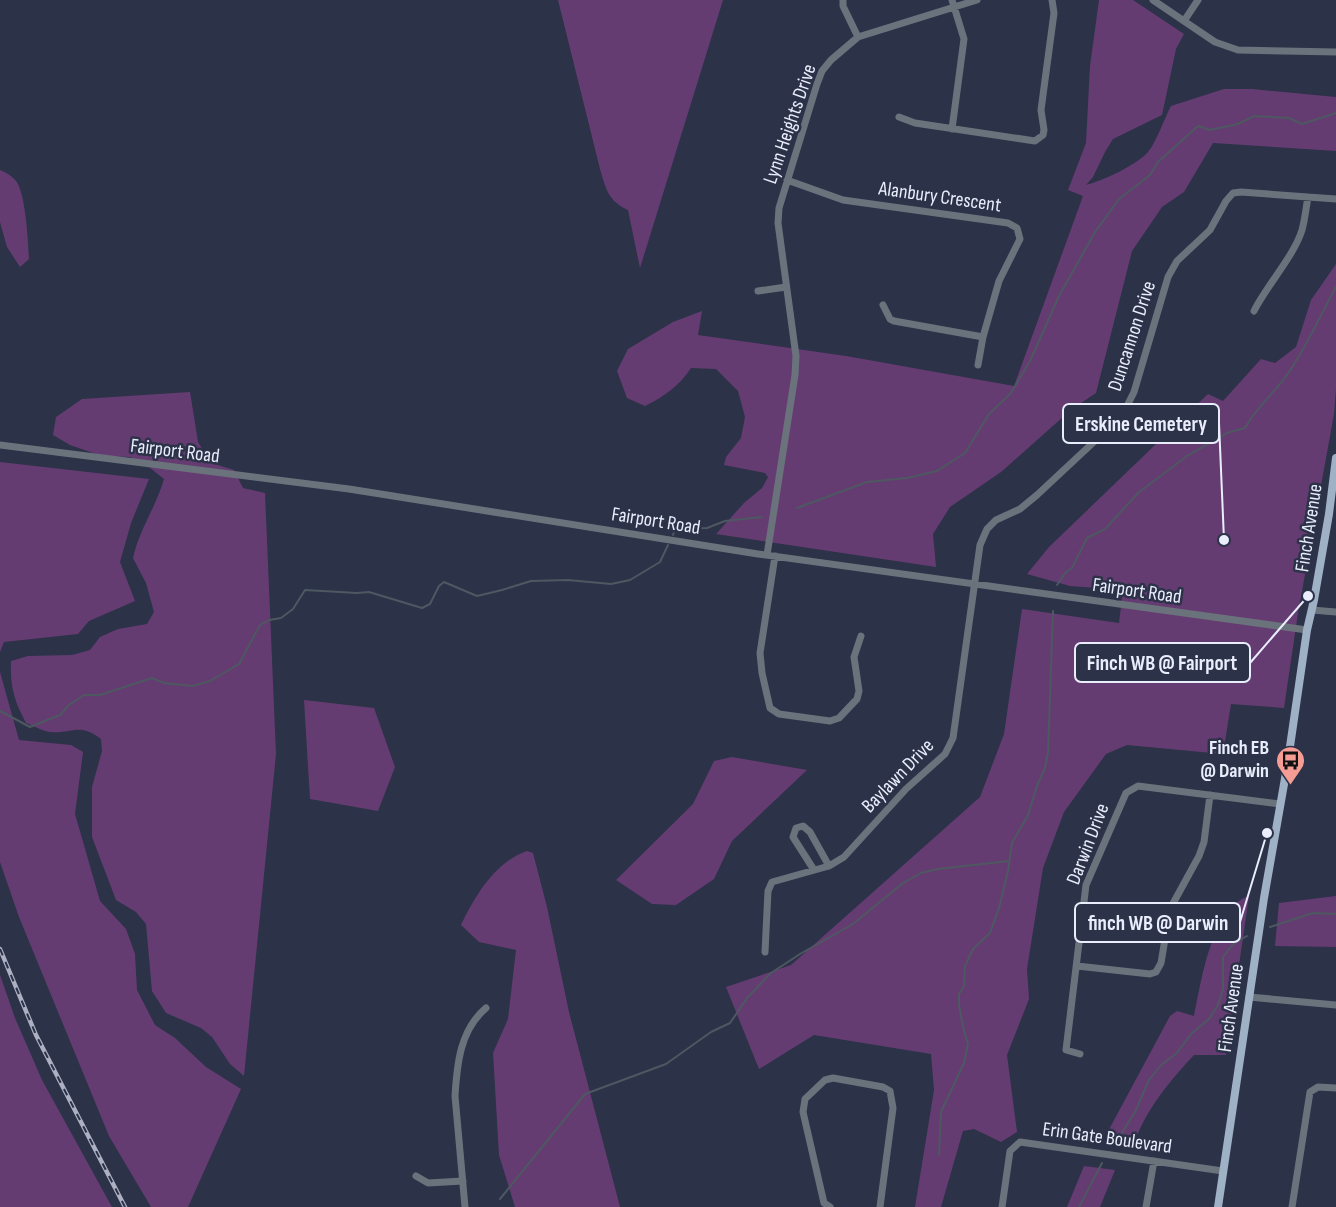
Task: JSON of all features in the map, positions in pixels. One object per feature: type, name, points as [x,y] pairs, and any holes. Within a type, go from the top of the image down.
[{"type":"main road","name":"Finch Avenue","points":[[1218,1207],[1249,996],[1336,458]]},
{"type":"street","points":[[843,0],[843,6],[858,37]]},
{"type":"street","name":"Lynn Heights Drive","points":[[767,555],[796,356],[778,223],[779,208],[822,71],[831,60],[858,37],[953,3],[977,0]]},
{"type":"street","points":[[900,117],[915,123],[1035,141],[1044,130],[1041,110],[1054,13],[1052,0]]},
{"type":"street","points":[[1153,0],[1215,42],[1238,50],[1336,52]]},
{"type":"street","points":[[1184,21],[1198,0]]},
{"type":"street","points":[[952,129],[964,39],[953,3]]},
{"type":"street","name":"Alanbury Crescent","points":[[787,180],[843,200],[1008,223],[1017,228],[1020,238],[999,281],[983,337],[978,365]]},
{"type":"street","name":"Duncannon Drive","points":[[975,584],[980,545],[987,529],[996,520],[1020,509],[1037,495],[1124,412],[1134,392],[1168,278],[1177,261],[1210,230],[1233,193],[1336,199]]},
{"type":"street","points":[[1254,310],[1302,231],[1308,197]]},
{"type":"street","points":[[758,291],[786,287]]},
{"type":"street","points":[[883,305],[890,319],[894,321],[983,337]]},
{"type":"street","name":"Fairport Road","points":[[0,445],[349,489],[767,555],[1307,630]]},
{"type":"street","points":[[775,556],[760,653],[770,708],[780,714],[830,721],[839,718],[857,699],[859,691],[854,657],[861,636]]},
{"type":"street","name":"Baylawn Drive","points":[[765,952],[768,891],[772,882],[829,866],[844,857],[906,789],[945,754],[953,738],[975,584]]},
{"type":"street","points":[[1312,610],[1336,612]]},
{"type":"street","name":"Darwin Drive","points":[[1080,1054],[1066,1050],[1086,885],[1126,793],[1138,786],[1280,804]]},
{"type":"street","points":[[1077,966],[1150,974],[1156,972],[1161,963],[1170,909],[1199,856],[1204,842],[1210,795]]},
{"type":"street","points":[[814,870],[793,837],[796,828],[802,826],[810,832],[829,866]]},
{"type":"street","points":[[1249,996],[1336,1005]]},
{"type":"street","points":[[465,1207],[455,1096],[463,1044],[473,1019],[486,1008]]},
{"type":"street","points":[[830,1207],[825,1203],[802,1112],[806,1099],[825,1080],[833,1078],[883,1086],[890,1092],[893,1108],[880,1207]]},
{"type":"street","points":[[1292,1207],[1310,1092],[1318,1087],[1336,1088]]},
{"type":"street","name":"Erin Gate Boulevard","points":[[1002,1207],[1010,1150],[1020,1142],[1223,1171]]},
{"type":"street","points":[[1146,1207],[1154,1161]]},
{"type":"street","points":[[416,1176],[428,1183],[463,1181]]},
{"type":"shaded area","points":[[558,0],[723,0],[640,268],[628,210],[612,198],[602,176]]},
{"type":"shaded area","points":[[1099,0],[1133,0],[1184,34],[1176,49],[1162,115],[1113,139],[1093,177],[1086,185],[1119,172],[1143,157],[1154,142],[1171,106],[1224,89],[1252,89],[1336,97],[1336,151],[1213,143],[1184,192],[1162,207],[1132,251],[1096,393],[1072,409],[1001,472],[950,507],[933,534],[936,567],[716,534],[744,503],[762,488],[768,477],[765,473],[724,465],[726,457],[741,438],[745,417],[738,391],[716,369],[691,368],[671,390],[645,406],[627,398],[617,371],[628,349],[673,322],[702,311],[698,335],[846,356],[1014,386],[1083,196],[1068,190],[1086,143],[1090,66]]},
{"type":"shaded area","points":[[0,170],[17,182],[23,200],[29,259],[20,267],[7,247],[0,222]]},
{"type":"shaded area","points":[[1336,264],[1334,414],[1298,613],[1284,708],[1231,704],[1223,754],[1127,745],[1106,754],[1064,812],[1043,868],[1027,969],[1029,999],[1007,1055],[1017,1132],[1001,1142],[974,1129],[963,1131],[941,1207],[915,1207],[934,1090],[931,1054],[814,1035],[759,1069],[726,987],[791,965],[980,797],[1004,734],[1022,609],[1119,623],[1123,590],[1070,586],[1027,574],[1049,547],[1208,394],[1223,401],[1261,359],[1275,363],[1296,347],[1311,300]]},
{"type":"shaded area","points":[[190,392],[198,442],[211,463],[234,470],[243,488],[265,493],[276,754],[244,1076],[230,1064],[212,1037],[201,1028],[166,1013],[152,991],[146,924],[136,912],[116,900],[92,837],[92,787],[102,751],[101,739],[87,731],[50,732],[26,723],[16,700],[11,678],[11,661],[28,656],[72,655],[90,650],[100,637],[118,629],[147,624],[154,612],[146,583],[133,558],[164,479],[144,463],[130,457],[102,456],[70,445],[53,435],[56,417],[82,399]]},
{"type":"shaded area","points":[[0,462],[149,479],[131,523],[120,562],[135,601],[89,621],[78,634],[4,642],[0,652]]},
{"type":"shaded area","points":[[0,672],[19,740],[71,745],[83,752],[75,814],[100,901],[126,929],[135,954],[137,990],[155,1025],[175,1038],[206,1067],[241,1089],[188,1207],[151,1207],[109,1136],[19,917],[0,862]]},
{"type":"shaded area","points":[[304,700],[374,708],[395,767],[378,811],[310,799]]},
{"type":"shaded area","points":[[732,757],[807,770],[732,841],[714,879],[676,905],[652,904],[616,880],[693,804],[714,761]]},
{"type":"shaded area","points":[[527,851],[533,853],[569,1012],[620,1207],[515,1207],[499,1155],[493,1053],[508,1019],[516,950],[479,942],[461,925],[487,881],[505,863]]},
{"type":"shaded area","points":[[1249,896],[1226,1055],[1194,1055],[1176,1075],[1145,1118],[1134,1143],[1106,1135],[1170,1016],[1177,1011],[1194,1016],[1204,967],[1217,931],[1225,915],[1236,903]]},
{"type":"shaded area","points":[[1336,896],[1336,947],[1275,946],[1279,903]]},
{"type":"shaded area","points":[[0,975],[15,1018],[42,1080],[112,1207],[0,1207]]},
{"type":"shaded area","points":[[1084,1166],[1115,1170],[1100,1207],[1067,1207]]},
{"type":"waterway","points":[[797,508],[867,482],[907,478],[937,471],[965,453],[989,414],[1011,393],[1030,361],[1059,296],[1095,232],[1119,199],[1150,175],[1158,162],[1198,126],[1210,130],[1238,124],[1254,116],[1289,118],[1302,124],[1336,113]]},
{"type":"waterway","points":[[1057,585],[1065,573],[1072,568],[1087,538],[1105,529],[1138,493],[1187,456],[1227,433],[1245,428],[1291,369],[1336,287]]},
{"type":"waterway","points":[[673,535],[675,529],[707,528],[725,521],[762,517]]},
{"type":"waterway","points":[[0,711],[30,727],[60,715],[69,705],[84,695],[100,695],[152,678],[164,683],[193,686],[210,681],[239,664],[260,625],[269,620],[281,618],[293,609],[305,590],[369,592],[422,608],[430,604],[439,586],[444,582],[477,596],[531,581],[568,580],[611,584],[630,580],[660,562],[668,545]]},
{"type":"waterway","points":[[939,1155],[941,1112],[964,1063],[968,1044],[959,1005],[959,994],[964,986],[965,966],[973,949],[990,933],[999,908],[1012,843],[1028,815],[1045,768],[1048,752],[1053,611]]},
{"type":"waterway","points":[[500,1199],[585,1094],[666,1064],[711,1032],[730,1023],[747,998],[771,973],[853,924],[903,883],[921,873],[1009,861]]},
{"type":"waterway","points":[[1270,927],[1313,913],[1336,914]]},
{"type":"waterway","points":[[1116,1142],[1135,1112],[1149,1080],[1161,1065],[1177,1053],[1191,1034],[1209,1019],[1218,1005],[1223,989],[1223,957],[1233,944],[1247,936]]},
{"type":"waterway","points":[[1079,1207],[1102,1163]]},
{"type":"railway","points":[[0,949],[36,1035],[125,1207]]},
{"type":"place","name":"Erskine Cemetery","points":[[1224,540]]},
{"type":"place","name":"Finch WB @ Fairport","points":[[1308,596]]},
{"type":"place","name":"Finch EB @ Darwin","points":[[1290,786]]},
{"type":"place","name":"finch WB @ Darwin","points":[[1267,833]]}]
